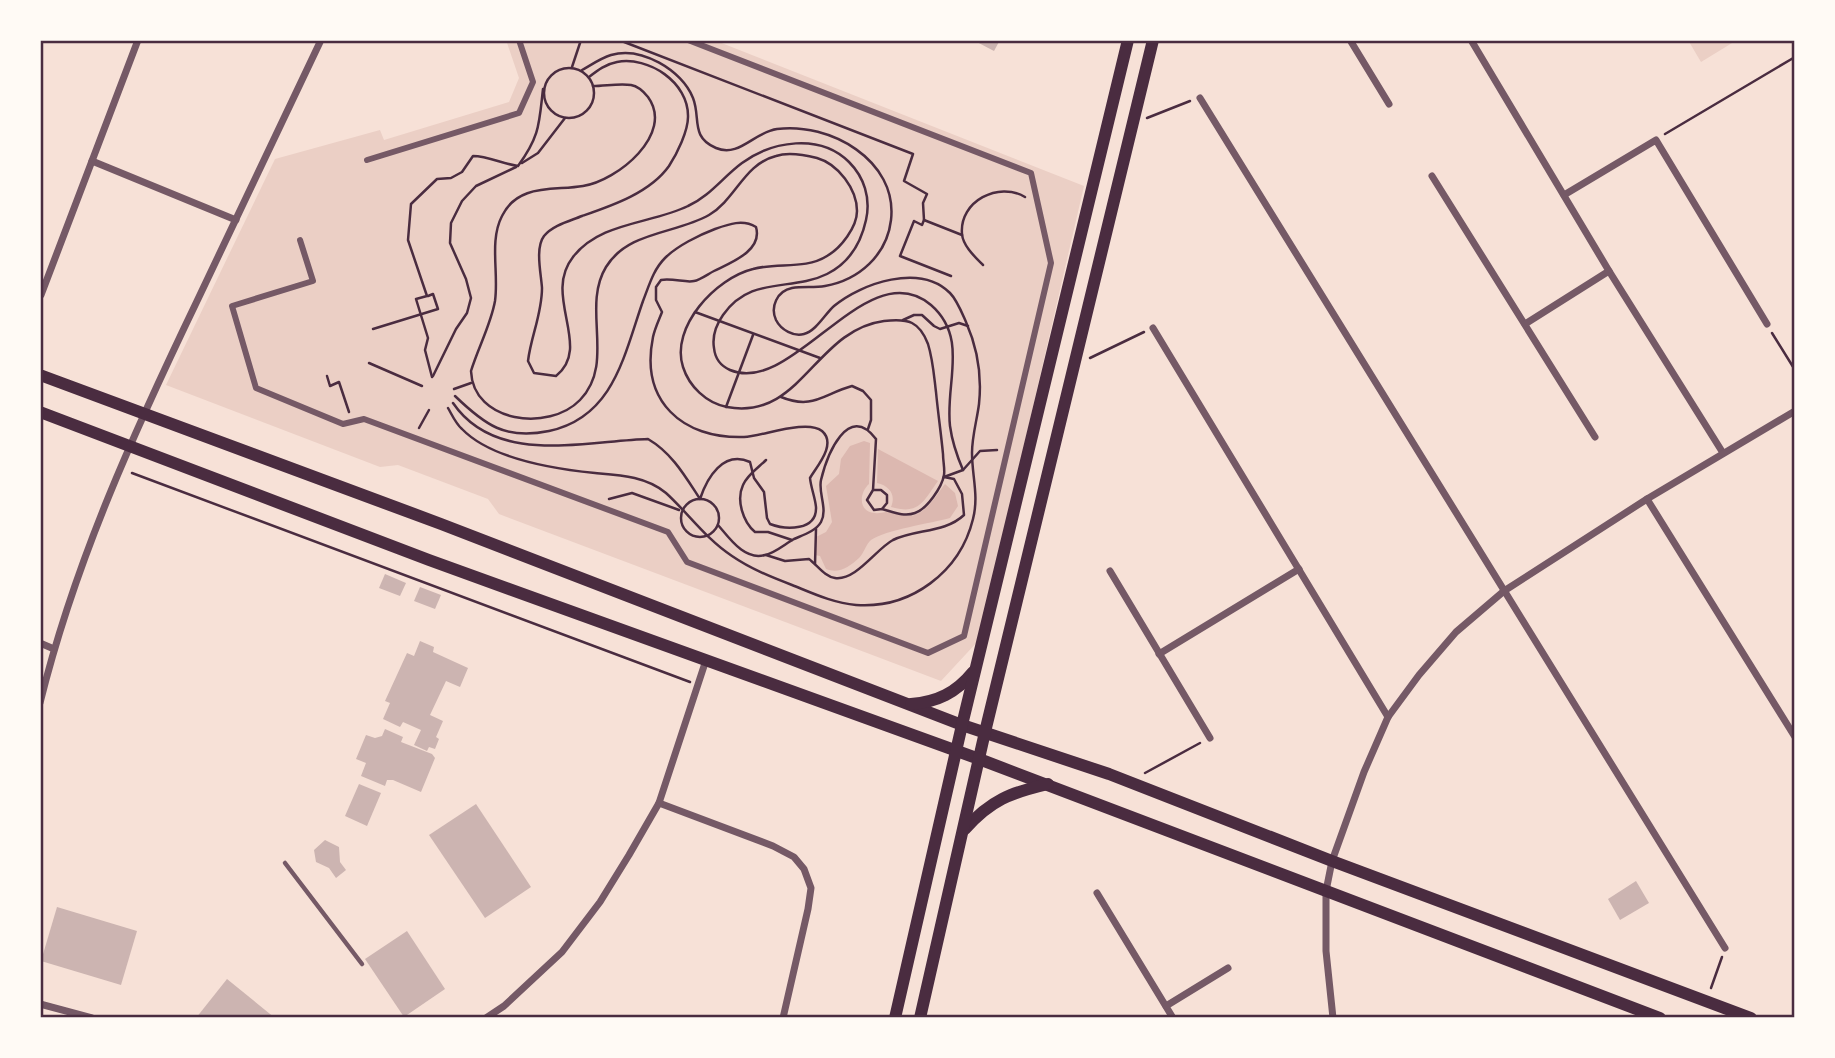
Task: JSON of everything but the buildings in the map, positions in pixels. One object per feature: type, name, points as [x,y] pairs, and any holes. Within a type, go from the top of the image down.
[{"type":"main road","points":[[895,1018],[962,725],[1128,40]]},
{"type":"main road","points":[[920,1018],[985,732],[1153,40]]},
{"type":"main road","points":[[40,375],[454,529],[962,725],[1129,782],[1751,1018]]},
{"type":"main road","points":[[40,412],[429,560],[979,759],[1660,1018]]},
{"type":"main road","points":[[908,704],[929,702],[950,694],[976,669]]},
{"type":"main road","points":[[962,832],[977,815],[998,799],[1048,785]]},
{"type":"street","points":[[41,295],[138,40]]},
{"type":"street","points":[[40,703],[54,649],[88,547],[119,468],[321,40]]},
{"type":"street","points":[[367,160],[519,113],[533,82],[519,40]]},
{"type":"street","points":[[300,240],[313,281],[232,306],[256,388],[343,424],[364,419],[668,532],[687,562],[929,653],[964,636],[1051,262],[1031,173],[688,40]]},
{"type":"street","points":[[1350,40],[1388,104]]},
{"type":"street","points":[[1471,40],[1609,271],[1723,453]]},
{"type":"street","points":[[1200,98],[1725,948]]},
{"type":"street","points":[[1564,195],[1656,140],[1767,324]]},
{"type":"street","points":[[92,161],[236,220]]},
{"type":"street","points":[[1432,176],[1595,437]]},
{"type":"street","points":[[1525,324],[1609,271]]},
{"type":"street","points":[[1153,328],[1388,717]]},
{"type":"street","points":[[1333,1018],[1326,951],[1326,891],[1332,861],[1364,772],[1388,717],[1419,675],[1456,632],[1504,591],[1647,499],[1795,411]]},
{"type":"street","points":[[1647,499],[1795,737]]},
{"type":"street","points":[[1159,654],[1299,569]]},
{"type":"street","points":[[1110,571],[1210,738]]},
{"type":"street","points":[[40,643],[54,649]]},
{"type":"street","points":[[486,1018],[504,1006],[562,952],[600,902],[659,803],[706,660]]},
{"type":"street","points":[[659,803],[773,846],[794,857],[804,869],[811,888],[783,1018]]},
{"type":"street","points":[[1097,893],[1172,1018]]},
{"type":"street","points":[[1166,1006],[1228,968]]},
{"type":"street","points":[[40,1004],[92,1018]]},
{"type":"lane","points":[[285,863],[362,964]]},
{"type":"path","points":[[572,67],[581,40]]},
{"type":"path","points":[[619,40],[913,154],[904,181],[927,194],[923,203],[924,220],[922,225],[914,221],[900,256],[951,276]]},
{"type":"path","points":[[448,408],[461,429],[487,446],[519,459],[558,469],[645,480],[664,491],[727,554],[755,570],[825,598],[851,604],[877,605],[904,599],[928,586],[948,569],[963,546],[974,518],[977,491],[972,458],[980,378],[975,344],[949,292],[935,283],[916,278],[872,285],[848,296],[812,330],[803,335],[791,334],[781,327],[775,318],[774,307],[782,292],[791,288],[825,286],[858,274],[873,261],[885,243],[891,220],[890,197],[881,174],[866,156],[850,144],[801,130],[779,128],[765,131],[734,150],[713,147],[699,132],[693,96],[682,79],[662,64],[640,54],[614,54],[582,71]]},
{"type":"path","points":[[1656,140],[1795,57]]},
{"type":"path","points":[[589,77],[604,66],[638,61],[658,70],[677,85],[685,100],[688,117],[684,134],[669,167],[656,179],[639,192],[566,222],[544,236],[540,246],[542,300],[528,361],[534,373],[556,376],[565,369],[571,356],[571,341],[562,300],[565,271],[572,257],[600,235],[693,204],[762,151],[806,142],[825,146],[846,158],[859,173],[866,190],[869,209],[864,231],[856,248],[842,264],[826,275],[759,288],[729,307],[719,321],[713,338],[714,352],[723,366],[738,373],[757,372],[801,352],[845,315],[872,300],[908,294],[922,298],[940,313],[953,341],[950,424],[962,470]]},
{"type":"path","points":[[518,166],[532,148],[538,128],[543,89],[553,72],[572,67],[582,71],[589,77],[594,96],[584,113],[565,118],[548,108],[543,89]]},
{"type":"path","points":[[593,86],[632,85],[644,92],[653,104],[650,136],[626,167],[605,180],[582,186],[550,187],[529,192],[513,201],[502,215],[496,237],[494,304],[471,372],[471,383],[481,398],[509,416],[526,420],[563,413],[580,400],[591,383],[598,353],[599,281],[615,254],[652,234],[710,214],[755,166],[777,155],[801,155],[822,159],[837,169],[850,186],[857,210],[853,227],[839,246],[826,257],[809,263],[773,265],[737,275],[712,294],[684,328],[680,359],[686,376],[696,390],[710,401],[726,407],[750,408],[780,396],[799,383],[830,347],[853,330],[889,320],[914,323],[921,331],[932,359],[944,477]]},
{"type":"path","points":[[1132,124],[1200,98]]},
{"type":"path","points":[[373,329],[421,314],[438,309],[433,294],[416,299],[421,314],[428,338],[425,351],[432,377],[467,313],[471,298],[466,279],[450,243],[451,223],[462,201],[476,186],[518,166],[537,153],[565,118]]},
{"type":"path","points":[[427,296],[408,240],[411,204],[433,182],[462,172],[474,156],[518,166]]},
{"type":"path","points":[[983,265],[973,255],[962,234],[964,220],[970,208],[980,198],[992,192],[1019,194],[1031,201],[1039,212]]},
{"type":"path","points":[[924,220],[962,234]]},
{"type":"path","points":[[453,403],[458,411],[481,430],[517,443],[549,447],[648,439],[662,447],[677,464],[699,499],[713,505],[719,518],[718,525],[708,536],[693,536],[682,526],[682,511],[686,505],[699,499],[706,480],[715,469],[731,460],[750,462],[752,473],[764,492],[770,524],[793,528],[806,524],[814,516],[816,506],[810,478],[828,446],[822,431],[806,427],[742,437],[707,432],[688,425],[670,414],[660,401],[651,364],[653,337],[662,312],[656,300],[656,287],[661,280],[673,278],[692,282],[736,261],[750,250],[756,240],[756,227],[749,223],[740,222],[713,229],[665,258],[653,275],[614,383],[601,401],[584,417],[561,429],[537,434],[514,434],[493,428],[476,417],[455,396]]},
{"type":"path","points":[[695,312],[820,358]]},
{"type":"path","points":[[903,320],[922,315],[940,329],[959,323],[968,327]]},
{"type":"path","points":[[1767,324],[1795,370]]},
{"type":"path","points":[[1074,366],[1153,328]]},
{"type":"path","points":[[726,407],[753,333]]},
{"type":"path","points":[[369,363],[422,386]]},
{"type":"path","points":[[327,376],[330,386],[339,383],[352,422]]},
{"type":"path","points":[[454,389],[471,383]]},
{"type":"path","points":[[780,396],[804,403],[816,401],[852,386],[863,391],[871,400],[868,429]]},
{"type":"path","points":[[414,437],[429,410]]},
{"type":"path","points":[[766,555],[820,524],[824,514],[821,481],[837,438],[848,429],[861,426],[868,429],[876,439],[873,490],[868,496],[868,504],[874,510],[882,509],[904,515],[922,510],[944,477],[962,470],[980,452],[991,449],[1007,452]]},
{"type":"path","points":[[766,460],[741,487],[740,501],[748,527],[755,532],[768,532],[792,540]]},
{"type":"path","points":[[119,468],[698,685]]},
{"type":"path","points":[[718,525],[737,547],[753,556],[766,555],[785,561],[808,559],[828,576],[836,579],[860,568],[893,540],[956,523],[964,515],[962,494],[954,479],[944,477]]},
{"type":"path","points":[[873,490],[881,490],[887,495],[887,503],[882,509]]},
{"type":"path","points":[[592,504],[632,493],[682,511]]},
{"type":"path","points":[[815,564],[816,527]]},
{"type":"path","points":[[1129,782],[1210,738]]},
{"type":"path","points":[[1707,1001],[1725,948]]},
{"type":"shaded area","points":[[506,40],[714,40],[1084,186],[979,640],[941,681],[499,514],[488,499],[398,465],[380,467],[166,385],[275,159],[380,130],[384,140],[509,102],[519,78]]},
{"type":"shaded area","points":[[1688,40],[1737,40],[1701,62]]},
{"type":"shaded area","points":[[864,441],[870,443],[869,484],[863,492],[862,502],[869,512],[914,515],[927,507],[945,484],[955,493],[958,506],[950,518],[878,536],[869,542],[861,556],[844,569],[826,569],[820,556],[815,555],[816,537],[826,532],[832,522],[826,486],[839,474],[841,459],[850,446]]},
{"type":"shaded area","points":[[878,449],[938,481],[919,505],[908,509],[891,507],[891,492],[877,483]]}]
